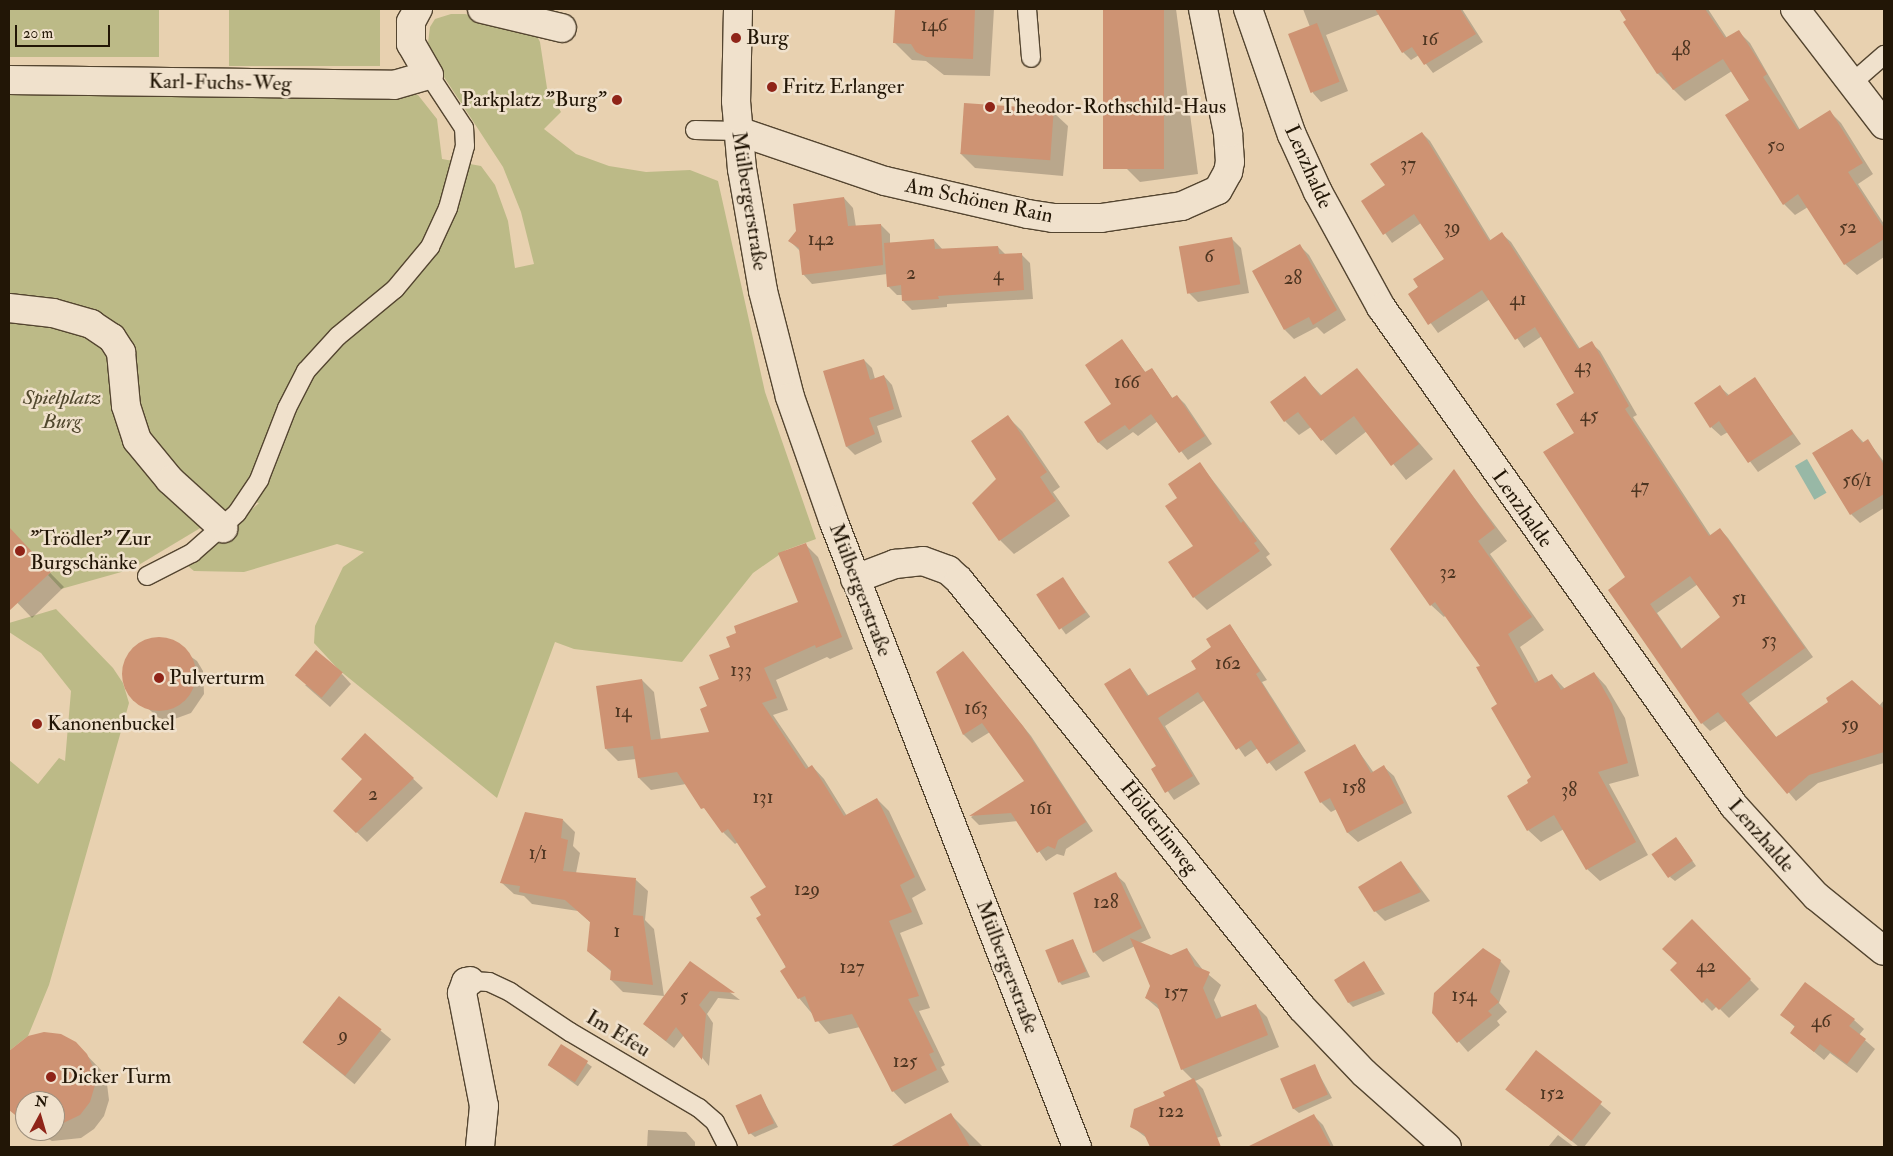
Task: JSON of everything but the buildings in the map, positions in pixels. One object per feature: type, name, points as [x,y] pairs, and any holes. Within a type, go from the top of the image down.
[{"type":"street","points":[[418,9],[411,22],[410,44],[429,75]]},
{"type":"street","points":[[482,9],[562,28]]},
{"type":"street","name":"Mülbergerstraße","points":[[738,9],[735,70],[738,131],[755,247],[773,336],[809,458],[1077,1147]]},
{"type":"street","name":"Am Schönen Rain","points":[[738,131],[885,181],[1028,214],[1101,218],[1182,206],[1218,190],[1226,177],[1230,162],[1228,133],[1203,9]]},
{"type":"street","name":"Lenzhalde","points":[[1248,9],[1303,160],[1381,307],[1734,806],[1816,896],[1884,951]]},
{"type":"street","points":[[1795,9],[1852,83],[1880,110]]},
{"type":"street","name":"Karl-Fuchs-Weg","points":[[9,80],[383,87],[429,75]]},
{"type":"street","points":[[9,308],[53,313],[90,324],[118,344],[128,414],[137,440],[170,480],[223,528]]},
{"type":"street","name":"Hölderlinweg","points":[[855,579],[895,564],[923,561],[937,564],[959,580],[1302,1008],[1364,1073],[1447,1147]]},
{"type":"street","points":[[470,981],[466,982],[462,993],[484,1106],[480,1147]]},
{"type":"lane","points":[[1027,9],[1031,58]]},
{"type":"lane","points":[[1852,83],[1884,55]]},
{"type":"lane","points":[[146,576],[192,553],[223,528],[259,480],[287,408],[306,371],[338,336],[414,269],[440,230],[460,175],[466,146],[464,128],[429,75]]},
{"type":"lane","points":[[696,130],[738,131]]},
{"type":"lane","name":"Im Efeu","points":[[470,981],[489,982],[510,992],[570,1032],[699,1108],[715,1122],[728,1147]]},
{"type":"green space","points":[[9,9],[159,9],[159,57],[9,57]]},
{"type":"green space","points":[[229,9],[380,9],[380,66],[229,66]]},
{"type":"green space","name":"Spielplatz Burg","points":[[451,14],[465,14],[530,29],[536,34],[540,42],[547,88],[561,112],[544,129],[576,154],[609,166],[646,172],[690,170],[718,181],[765,392],[816,539],[786,550],[753,573],[682,662],[574,649],[555,642],[497,798],[339,670],[314,643],[315,626],[343,567],[364,552],[337,544],[244,572],[194,571],[188,566],[259,503],[237,497],[226,510],[202,527],[132,569],[61,589],[48,575],[51,572],[9,530],[9,92],[418,95],[437,119],[442,159],[481,166],[495,185],[508,221],[515,268],[534,264],[521,212],[503,167],[427,51],[430,27],[435,19]]},
{"type":"green space","points":[[56,609],[113,668],[123,683],[129,703],[49,985],[28,1036],[9,1051],[9,760],[38,784],[59,758],[65,761],[71,691],[41,653],[9,632],[9,623]]},
{"type":"shaded area","points":[[1807,459],[1826,493],[1814,500],[1795,466]]},
{"type":"place","name":"Burg","points":[[736,38]]},
{"type":"place","name":"Fritz Erlanger","points":[[772,87]]},
{"type":"place","name":"Parkplatz \"Burg\"","points":[[617,100]]},
{"type":"place","name":"Theodor-Rothschild-Haus","points":[[990,107]]},
{"type":"place","name":"\"Trödler\" Zur Burgschänke","points":[[20,551]]},
{"type":"place","name":"Pulverturm","points":[[159,678]]},
{"type":"place","name":"Kanonenbuckel","points":[[37,724]]},
{"type":"place","name":"Dicker Turm","points":[[51,1077]]}]
